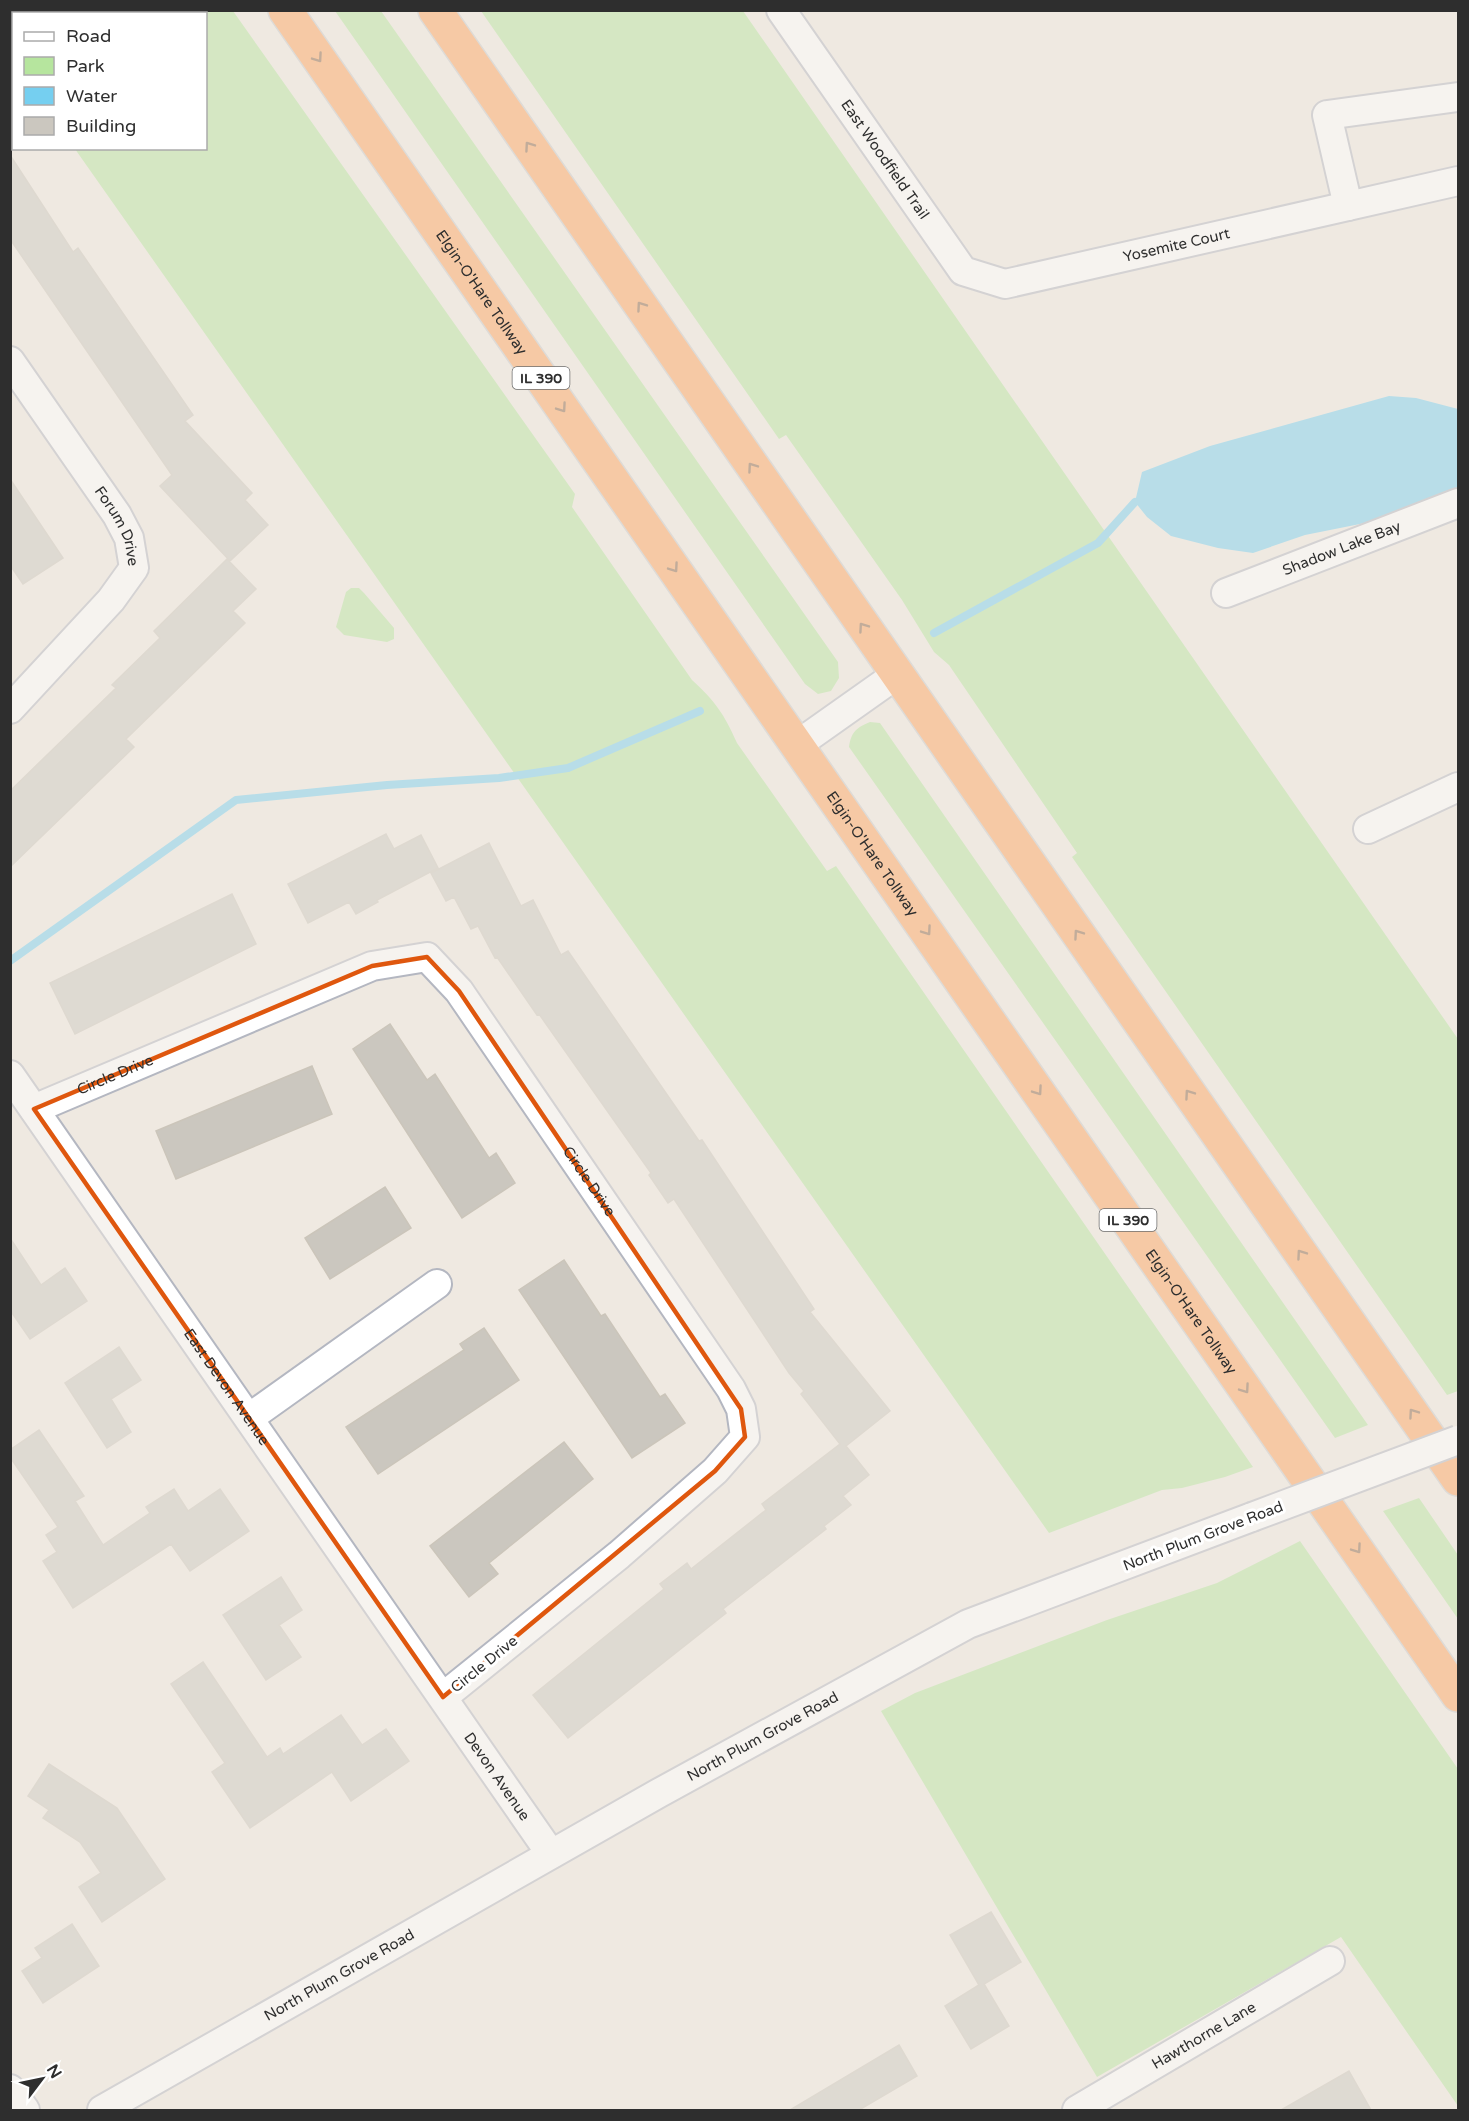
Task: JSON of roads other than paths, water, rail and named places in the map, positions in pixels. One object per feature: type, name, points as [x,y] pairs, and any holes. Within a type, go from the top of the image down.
[{"type":"highway","name":"Elgin-O'Hare Tollway","points":[[285,10],[1458,1695]]},
{"type":"highway","points":[[435,10],[1458,1479]]},
{"type":"street","name":"East Woodfield Trail","points":[[781,10],[963,271],[1005,284]]},
{"type":"street","points":[[1348,206],[1328,115],[1458,102]]},
{"type":"street","name":"Yosemite Court","points":[[1005,284],[1458,181]]},
{"type":"street","name":"Forum Drive","points":[[10,361],[117,515],[129,538],[134,568],[111,600],[10,709]]},
{"type":"street","name":"Shadow Lake Bay","points":[[1226,593],[1458,503]]},
{"type":"street","points":[[797,745],[896,675]]},
{"type":"street","points":[[1368,828],[1458,787]]},
{"type":"street","name":"Circle Drive","points":[[34,1109],[372,966],[427,957],[459,991],[731,1389],[741,1409],[745,1437],[715,1471],[619,1556],[443,1697]]},
{"type":"street","name":"East Devon Avenue","points":[[10,1075],[443,1697]]},
{"type":"street","points":[[249,1418],[437,1284]]},
{"type":"street","name":"North Plum Grove Road","points":[[102,2110],[659,1793],[968,1624],[1458,1440]]},
{"type":"street","name":"Devon Avenue","points":[[443,1697],[466,1734],[551,1854]]},
{"type":"street","name":"Hawthorne Lane","points":[[1077,2110],[1330,1961]]},
{"type":"street","points":[[10,2089],[25,2110]]},
{"type":"water","points":[[1389,396],[1416,398],[1458,409],[1458,491],[1425,511],[1305,535],[1253,553],[1218,548],[1171,536],[1147,517],[1135,502],[1142,472],[1210,446]]},
{"type":"waterway","points":[[934,633],[1098,543],[1135,502]]},
{"type":"waterway","points":[[10,961],[236,800],[387,785],[499,778],[568,768],[700,711]]}]
